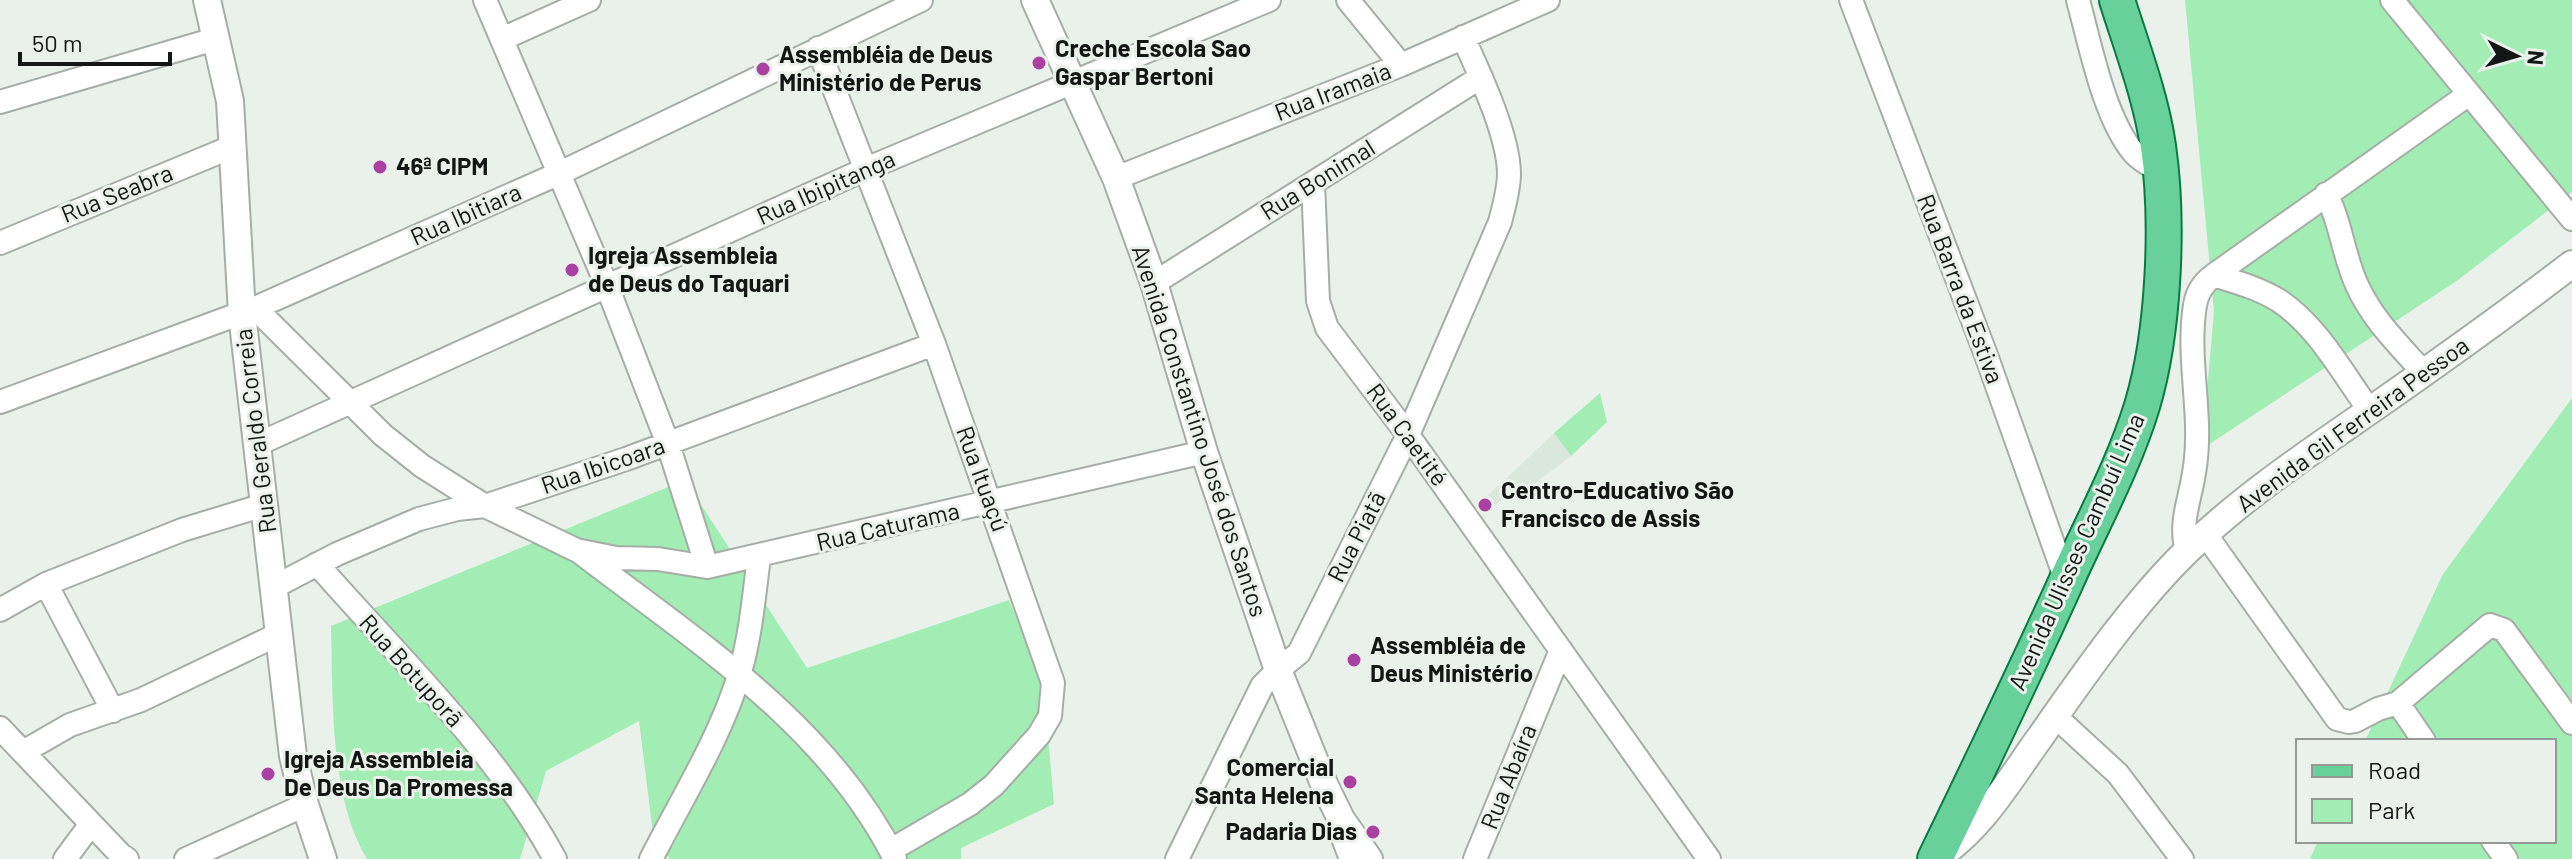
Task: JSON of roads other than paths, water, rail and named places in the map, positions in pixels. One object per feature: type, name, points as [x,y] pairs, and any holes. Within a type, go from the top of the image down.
[{"type":"main road","name":"Avenida Ulisses Cambuí Lima","points":[[1935,859],[2116,475],[2142,406],[2153,360],[2160,300],[2162,241],[2158,147],[2117,0]]},
{"type":"street","name":"Rua Geraldo Correia","points":[[207,0],[230,101],[249,311],[256,445],[293,756],[323,859]]},
{"type":"street","points":[[485,0],[607,286],[668,444],[707,567],[658,559],[616,558],[576,550]]},
{"type":"street","points":[[502,39],[589,0]]},
{"type":"street","name":"Rua Ibitiara","points":[[0,402],[249,311],[560,173],[921,0]]},
{"type":"street","name":"Avenida Constantino José dos Santos","points":[[1035,0],[1116,178],[1154,283],[1204,452],[1278,670],[1324,784],[1341,819],[1369,859]]},
{"type":"street","name":"Rua Ibipitanga","points":[[256,445],[866,169],[1269,0]]},
{"type":"street","points":[[1348,0],[1401,65]]},
{"type":"street","name":"Rua Iramaia","points":[[1116,178],[1401,65],[1548,0]]},
{"type":"street","name":"Rua Barra da Estiva","points":[[1851,0],[1986,355],[2066,580]]},
{"type":"street","points":[[2078,0],[2102,88],[2120,131],[2143,162],[2159,170]]},
{"type":"street","points":[[2392,0],[2572,219]]},
{"type":"street","name":"Rua Piatã","points":[[1177,859],[1262,686],[1299,653],[1408,435],[1491,247],[1507,197],[1509,175],[1505,147],[1481,77],[1463,37]]},
{"type":"street","points":[[0,102],[215,39]]},
{"type":"street","name":"Rua Ituaçú","points":[[818,48],[934,344],[1050,669],[1053,699],[1050,716],[1039,735],[994,785],[893,854]]},
{"type":"street","name":"Rua Bonimal","points":[[1154,283],[1481,77]]},
{"type":"street","points":[[2469,94],[2214,275],[2198,293],[2192,340],[2195,469],[2182,534],[2196,543],[2337,719],[2355,721],[2398,703],[2484,629],[2496,626],[2504,630],[2572,723]]},
{"type":"street","name":"Rua Seabra","points":[[0,243],[234,146]]},
{"type":"street","name":"Rua Caetité","points":[[1313,183],[1318,301],[1327,328],[1408,435],[1561,650],[1690,849],[1709,859]]},
{"type":"street","points":[[2326,194],[2335,210],[2354,281],[2377,319],[2424,373]]},
{"type":"street","name":"Avenida Gil Ferreira Pessoa","points":[[1935,859],[1959,844],[1981,820],[2118,632],[2196,543],[2265,483],[2424,373],[2572,264]]},
{"type":"street","points":[[2214,275],[2281,302],[2323,346],[2370,411]]},
{"type":"street","points":[[249,311],[422,466],[485,506],[576,550],[740,674],[826,755],[860,798],[893,854]]},
{"type":"street","name":"Rua Ibicoara","points":[[274,587],[317,564],[419,519],[457,509],[485,506],[668,444],[934,344]]},
{"type":"street","name":"Rua Caturama","points":[[707,567],[1204,452]]},
{"type":"street","points":[[0,610],[46,584],[182,530],[264,505]]},
{"type":"street","points":[[651,859],[724,716],[740,674],[749,640],[759,557]]},
{"type":"street","name":"Rua Botuporã","points":[[317,564],[436,696],[511,786],[535,821],[555,859]]},
{"type":"street","points":[[46,584],[113,711]]},
{"type":"street","points":[[23,752],[70,725],[113,711],[184,681],[279,634]]},
{"type":"street","name":"Rua Abaíra","points":[[1475,859],[1561,650]]},
{"type":"street","points":[[2398,703],[2423,739]]},
{"type":"street","points":[[2055,716],[2118,774],[2182,859]]},
{"type":"street","points":[[0,728],[127,859]]},
{"type":"street","points":[[186,859],[305,805]]},
{"type":"street","points":[[1341,819],[1343,838],[1351,859]]},
{"type":"street","points":[[65,859],[91,824]]},
{"type":"place","name":"Creche Escola Sao Gaspar Bertoni","points":[[1039,63]]},
{"type":"place","name":"Assembléia de Deus Ministério de Perus","points":[[763,69]]},
{"type":"place","name":"46ª CIPM","points":[[380,167]]},
{"type":"place","name":"Igreja Assembleia de Deus do Taquari","points":[[572,270]]},
{"type":"place","name":"Centro-Educativo São Francisco de Assis","points":[[1485,505]]},
{"type":"place","name":"Assembléia de Deus Ministério","points":[[1354,660]]},
{"type":"place","name":"Igreja Assembleia De Deus Da Promessa","points":[[268,774]]},
{"type":"place","name":"Comercial Santa Helena","points":[[1350,782]]},
{"type":"place","name":"Padaria Dias","points":[[1373,832]]}]
